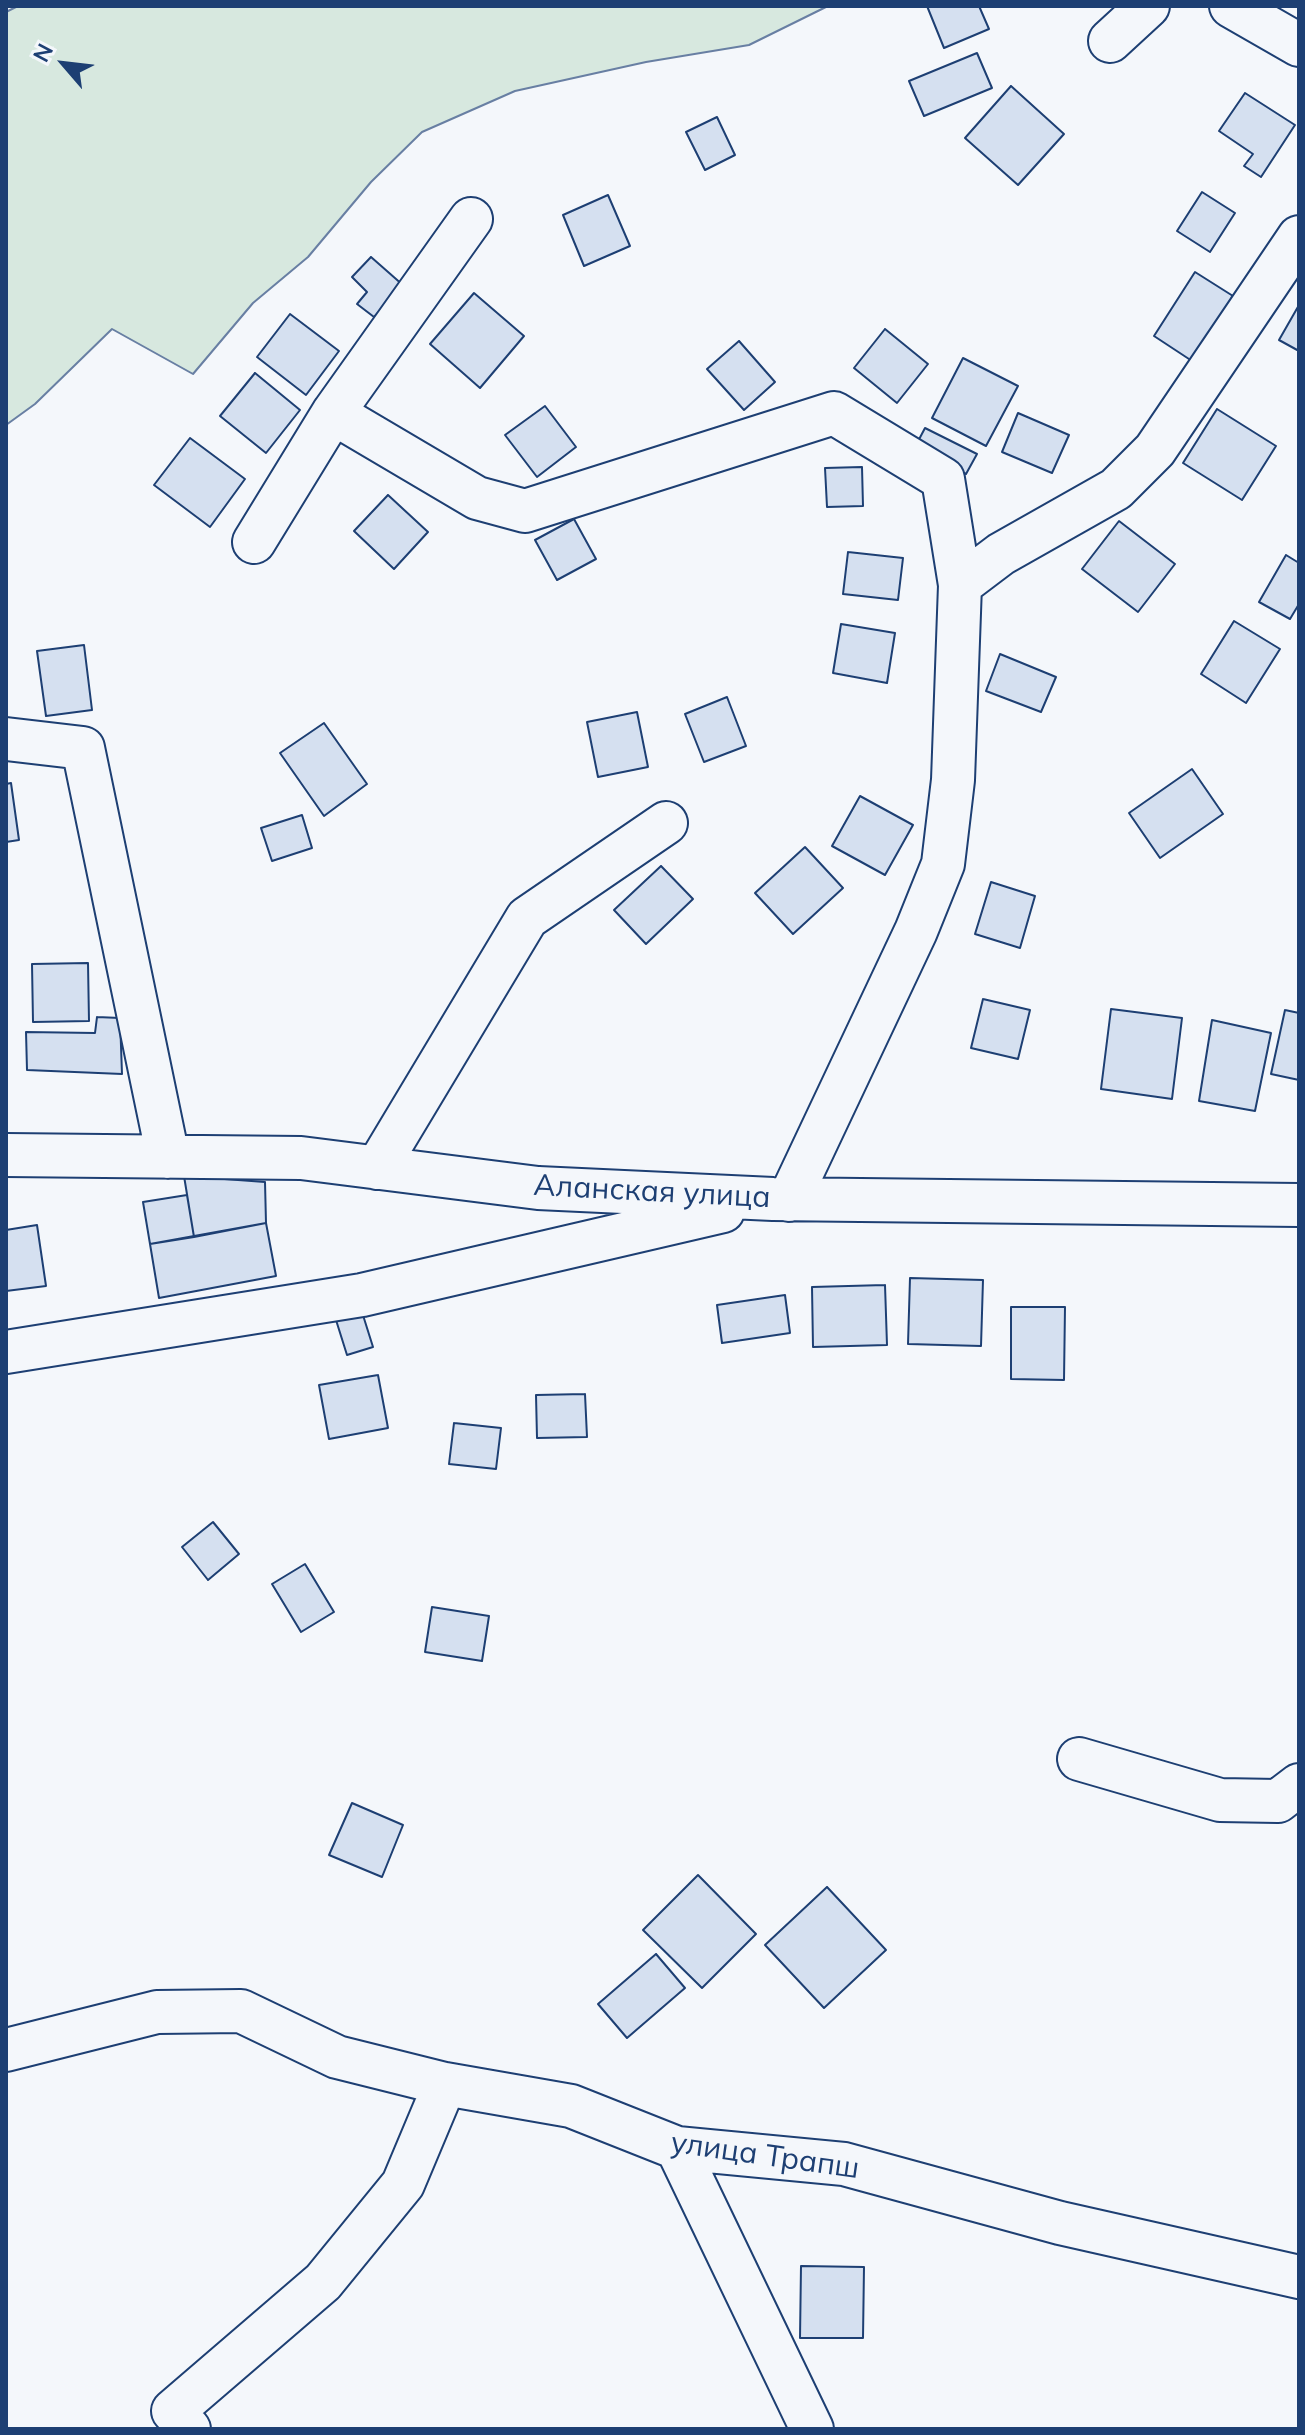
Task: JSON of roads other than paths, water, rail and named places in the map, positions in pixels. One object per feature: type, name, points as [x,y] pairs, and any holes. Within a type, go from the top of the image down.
[{"type":"street","points":[[1110,41],[1148,6]]},
{"type":"street","points":[[1231,6],[1299,45]]},
{"type":"street","points":[[254,542],[333,413],[471,219]]},
{"type":"street","points":[[960,585],[1001,554],[1116,489],[1155,450],[1299,237]]},
{"type":"street","points":[[6,1352],[362,1295],[781,1199],[916,931],[943,864],[953,780],[960,585],[943,479],[834,413],[525,511],[477,498],[333,413]]},
{"type":"street","points":[[6,739],[83,748],[168,1157]]},
{"type":"street","points":[[377,1168],[527,918],[666,823]]},
{"type":"street","name":"Аланская улица","points":[[6,1155],[301,1158],[538,1188],[781,1199],[1299,1205]]},
{"type":"street","points":[[1079,1759],[1220,1800],[1278,1801],[1299,1785]]},
{"type":"street","name":"улица Трапш","points":[[6,2050],[157,2012],[241,2011],[337,2057],[445,2084],[571,2106],[677,2148],[844,2164],[1060,2223],[1299,2277]]},
{"type":"street","points":[[189,2429],[173,2411],[323,2282],[403,2184],[445,2084]]},
{"type":"street","points":[[677,2148],[812,2429]]}]
